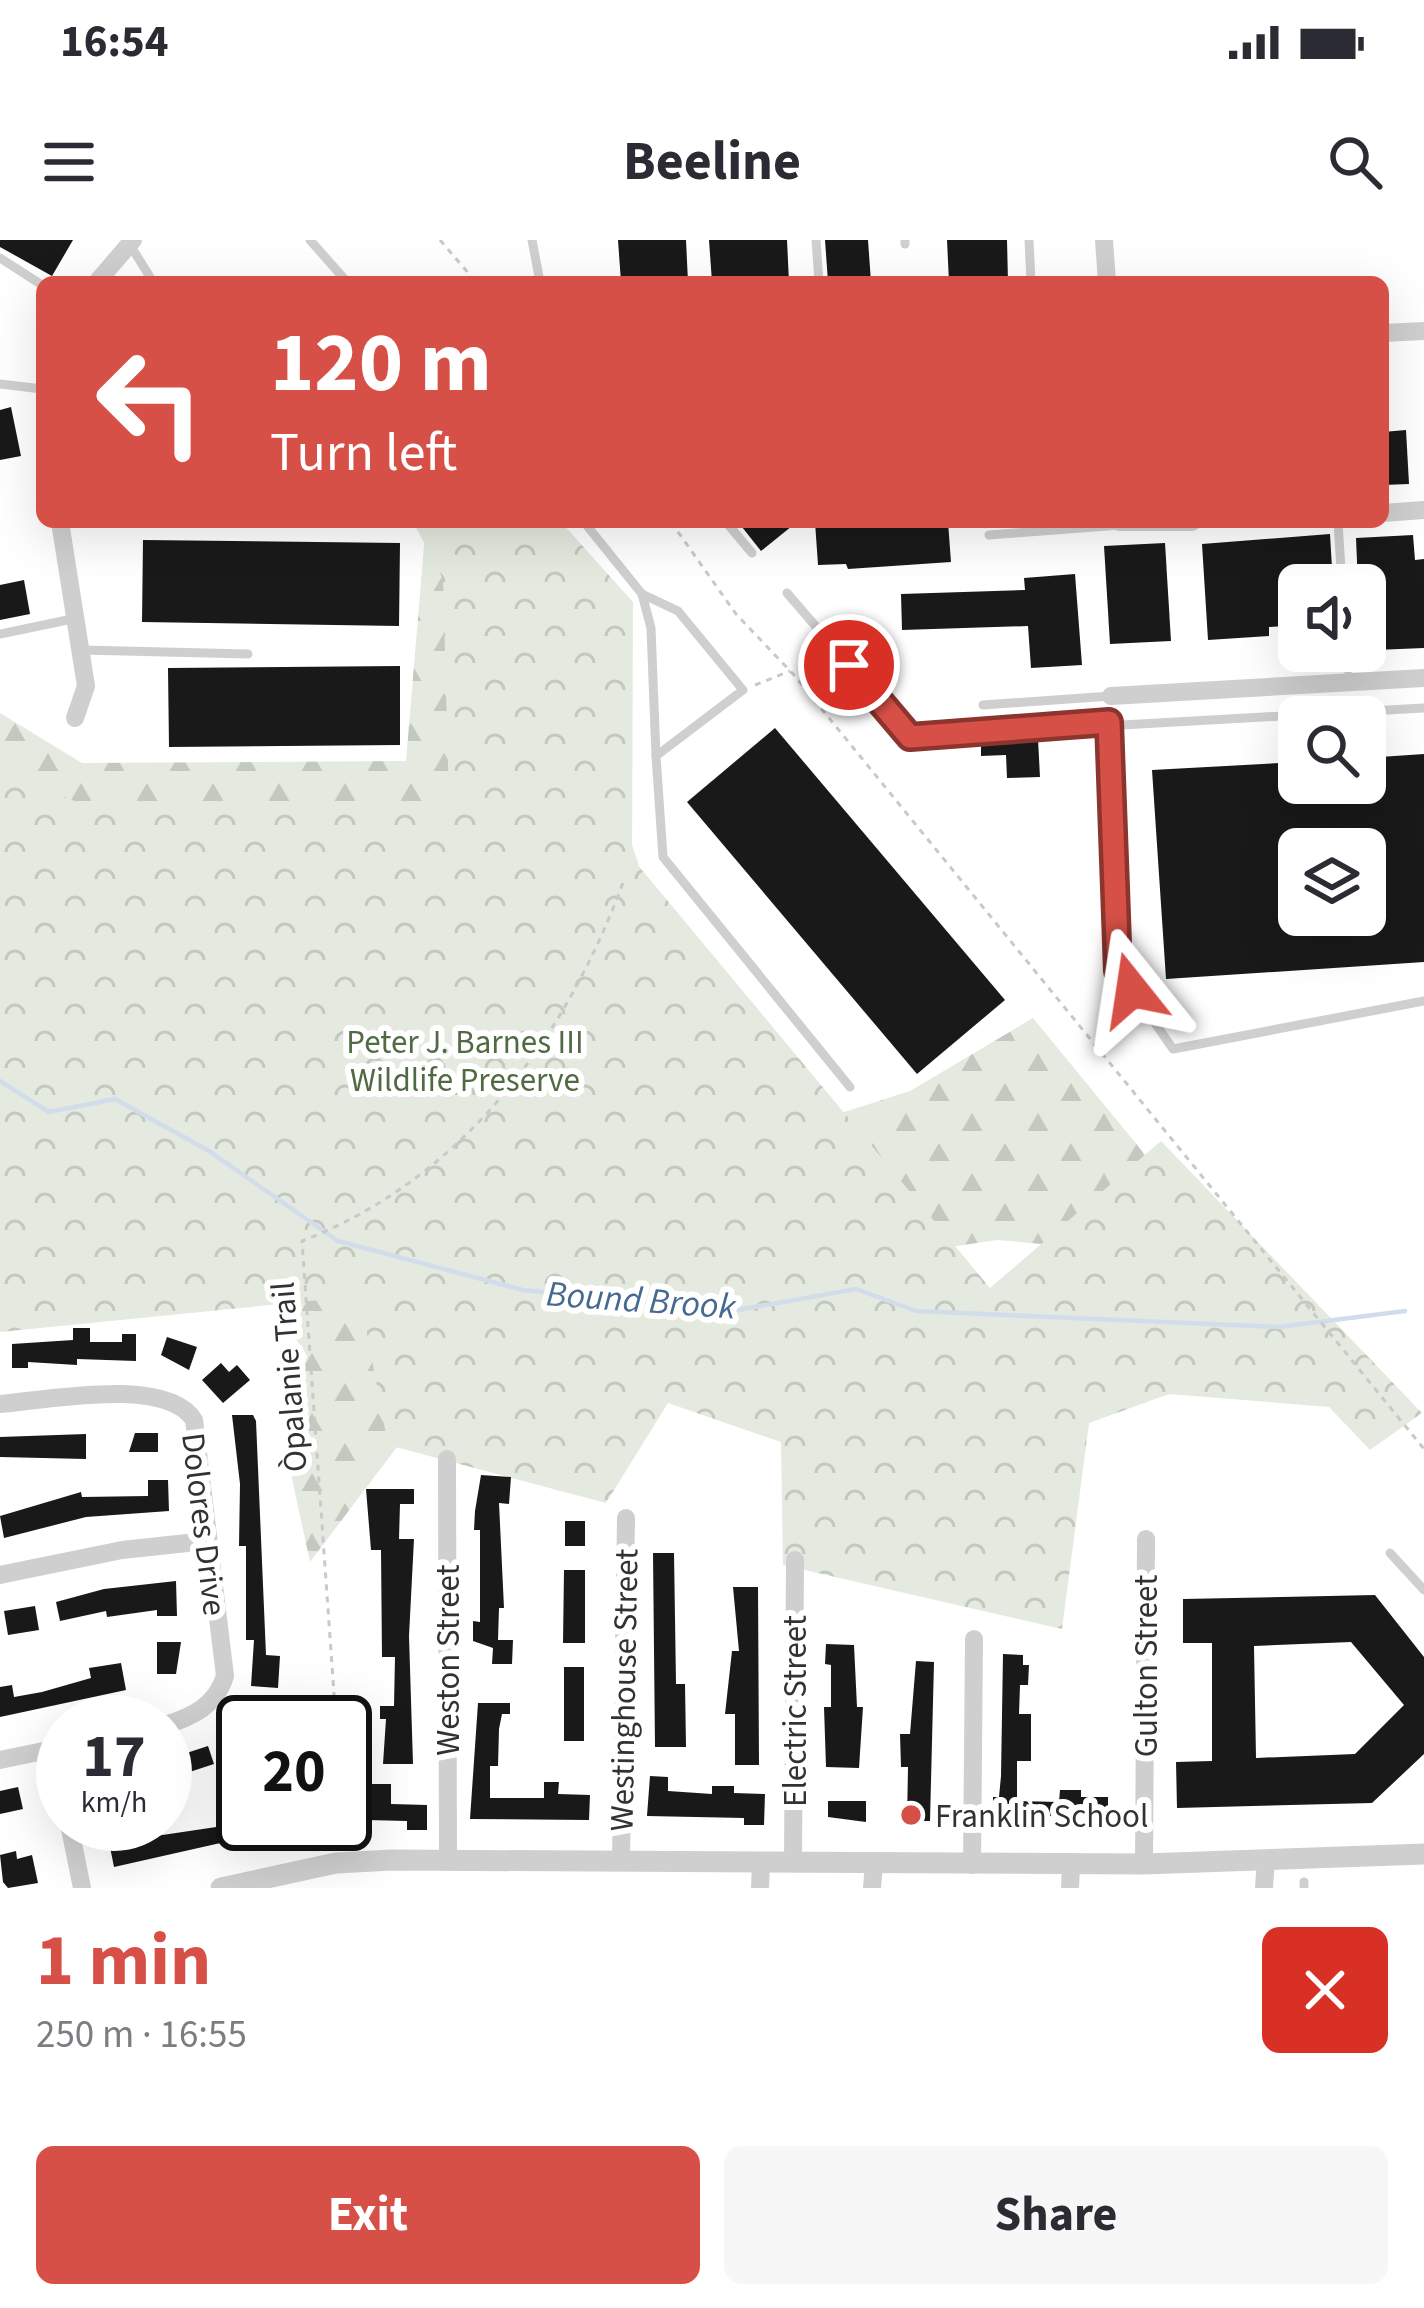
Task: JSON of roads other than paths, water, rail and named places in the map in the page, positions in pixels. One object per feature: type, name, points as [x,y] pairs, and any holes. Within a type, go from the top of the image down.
[{"type":"street","points":[[1104,240],[1106,276]]},
{"type":"street","points":[[102,276],[131,242]]},
{"type":"street","points":[[1389,333],[1424,331]]},
{"type":"street","points":[[1389,513],[1424,510]]},
{"type":"street","points":[[61,528],[86,686],[75,718]]},
{"type":"street","points":[[1111,696],[1422,678]]},
{"type":"street","name":"Dolores Drive","points":[[0,1404],[140,1395],[185,1406],[198,1429],[206,1541],[225,1676],[192,1718]]},
{"type":"street","name":"Weston Street","points":[[447,1459],[448,1861]]},
{"type":"street","name":"Westinghouse Street","points":[[621,1862],[626,1518]]},
{"type":"street","name":"Gulton Street","points":[[1144,1864],[1146,1539]]},
{"type":"street","points":[[0,1575],[122,1550],[206,1541]]},
{"type":"street","name":"Electric Street","points":[[793,1862],[795,1560]]},
{"type":"street","points":[[972,1864],[974,1640]]},
{"type":"street","points":[[0,1760],[36,1753]]},
{"type":"street","points":[[74,1851],[82,1888]]},
{"type":"street","points":[[221,1888],[346,1862],[1144,1864],[1424,1854]]},
{"type":"street","points":[[1264,1888],[1266,1860]]},
{"type":"street","points":[[760,1888],[761,1862]]},
{"type":"street","points":[[872,1888],[874,1864]]},
{"type":"street","points":[[1070,1888],[1071,1864]]},
{"type":"lane","points":[[310,240],[342,276]]},
{"type":"lane","points":[[532,240],[539,276]]},
{"type":"lane","points":[[816,240],[819,276]]},
{"type":"lane","points":[[1029,240],[1031,276]]},
{"type":"lane","points":[[131,242],[150,276]]},
{"type":"lane","points":[[0,258],[36,281]]},
{"type":"lane","points":[[0,384],[36,388]]},
{"type":"lane","points":[[589,528],[642,594],[651,628],[663,857],[850,1087]]},
{"type":"lane","points":[[731,528],[752,554]]},
{"type":"lane","points":[[989,535],[1072,528]]},
{"type":"lane","points":[[1338,528],[1341,564]]},
{"type":"lane","points":[[787,592],[910,737],[1109,722],[1424,708],[1422,678]]},
{"type":"lane","points":[[642,594],[678,611],[742,690],[656,756]]},
{"type":"lane","points":[[0,634],[77,617]]},
{"type":"lane","points":[[82,650],[248,653]]},
{"type":"lane","points":[[983,705],[1111,696]]},
{"type":"lane","points":[[1109,722],[1118,971],[1173,1048],[1424,1001]]},
{"type":"lane","points":[[1390,1552],[1424,1590]]},
{"type":"waterway","name":"Bound Brook","points":[[0,1081],[49,1112],[115,1099],[209,1151],[338,1241],[523,1290],[732,1311],[856,1289],[916,1311],[1279,1327],[1405,1311]]},
{"type":"place","name":"Franklin School","points":[[911,1815]]},
{"type":"park label","name":"Peter J. Barnes III Wildlife Preserve","points":[[465,1060]]}]
